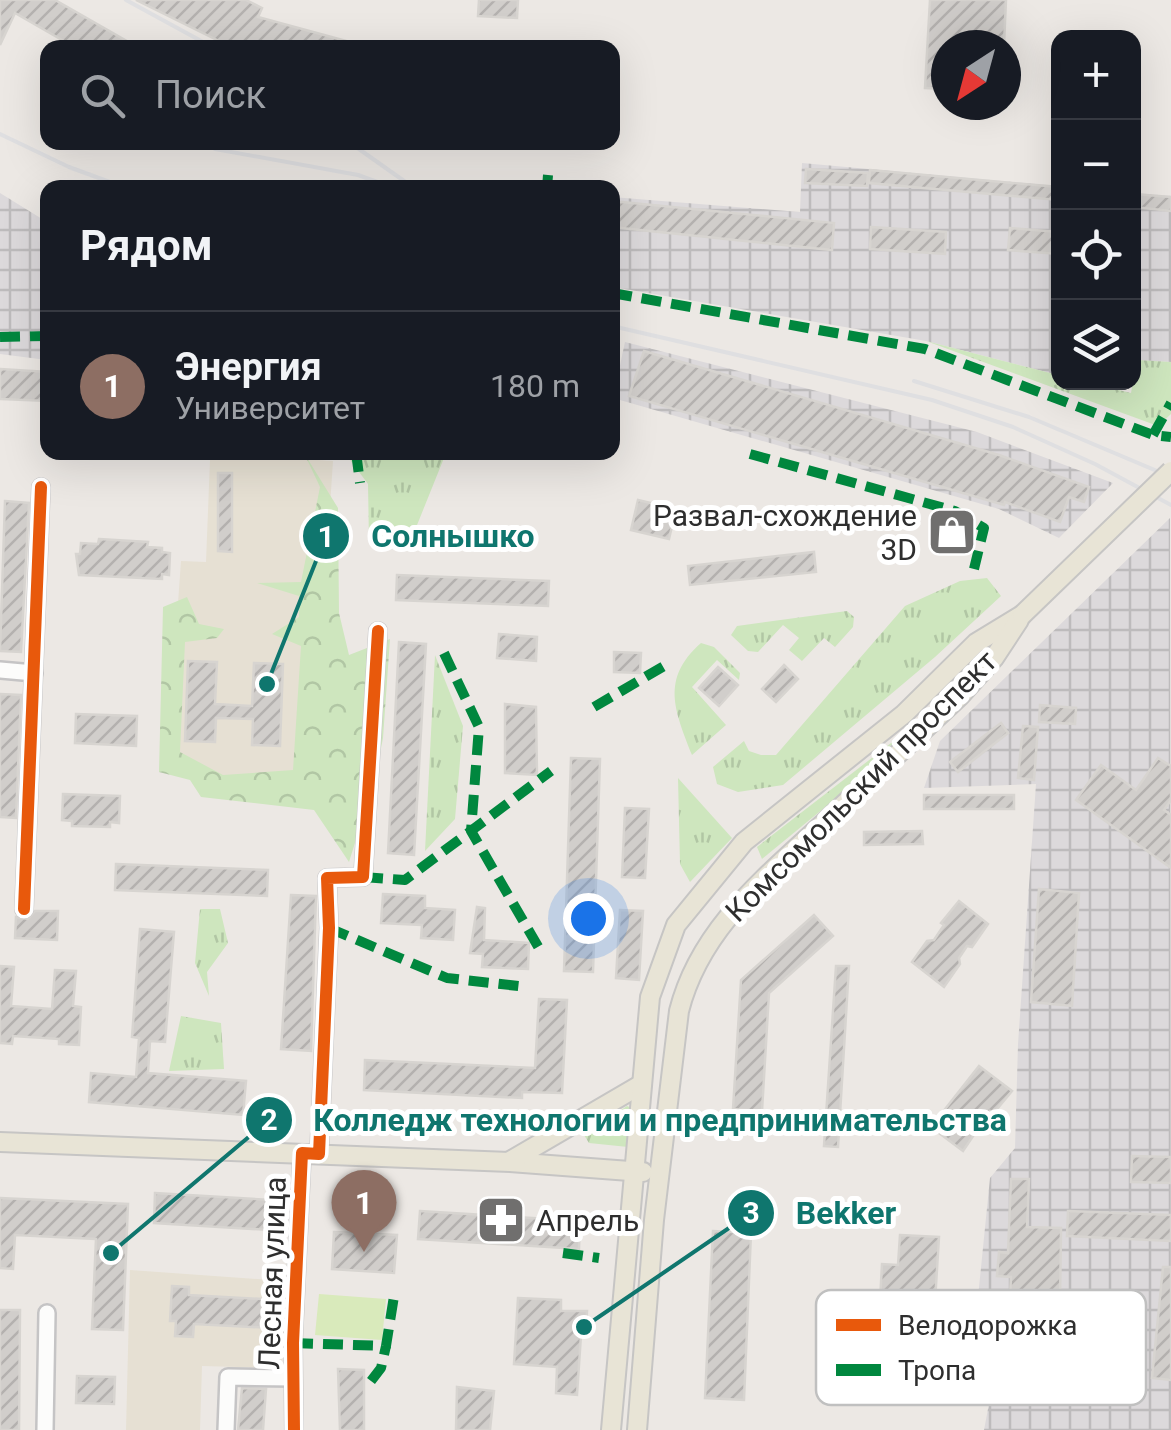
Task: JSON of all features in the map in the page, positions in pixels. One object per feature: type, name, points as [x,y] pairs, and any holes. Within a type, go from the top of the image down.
[{"type":"main road","name":"Комсомольский проспект","points":[[611,1430],[650,998],[676,925],[744,842],[904,714],[976,643],[1022,615],[1171,472]]},
{"type":"main road","name":"Комсомольский проспект","points":[[637,1430],[659,1174],[679,1011],[686,985],[707,945],[748,894],[960,696],[994,658],[1022,615]]},
{"type":"main road","points":[[510,1162],[642,1084]]},
{"type":"main road","points":[[0,1142],[510,1162],[659,1174]]},
{"type":"street","points":[[24,909],[41,487]]},
{"type":"street","name":"Лесная улица","points":[[294,1430],[292,1378],[329,928],[328,878],[362,877],[378,630]]},
{"type":"street","points":[[0,670],[34,674]]},
{"type":"street","points":[[45,1430],[47,1313]]},
{"type":"street","points":[[226,1430],[228,1377],[292,1378]]},
{"type":"shaded area","points":[[802,163],[1051,185],[1051,373],[926,341],[620,288],[620,198],[800,212]]},
{"type":"shaded area","points":[[0,193],[40,218],[40,359],[0,354]]},
{"type":"shaded area","points":[[1141,194],[1171,196],[1171,362],[1141,360]]},
{"type":"shaded area","points":[[625,342],[977,432],[1113,483],[1059,538],[999,509],[620,400]]},
{"type":"shaded area","points":[[210,460],[333,461],[311,790],[166,770],[181,561],[206,562]]},
{"type":"shaded area","points":[[1170,518],[1171,1430],[984,1430],[989,1405],[1146,1405],[1146,1290],[979,1290],[990,1178],[1015,1148],[1036,784],[924,788],[940,741]]},
{"type":"shaded area","points":[[130,1270],[285,1281],[285,1354],[277,1368],[202,1366],[200,1430],[126,1430]]},
{"type":"green space","points":[[926,341],[1051,373],[1051,387]]},
{"type":"green space","points":[[1141,360],[1171,362],[1171,414],[1158,426],[1060,390],[1131,393],[1141,390]]},
{"type":"green space","points":[[307,460],[338,508],[339,613],[349,655],[390,639],[383,738],[375,779],[349,862],[314,810],[201,797],[190,780],[159,772],[163,607],[187,597],[199,624],[224,629],[217,638],[185,642],[180,752],[223,775],[293,770],[301,646],[272,634],[299,617],[299,596],[257,583],[301,582],[320,487]]},
{"type":"green space","points":[[350,460],[443,460],[409,545],[369,543],[368,484]]},
{"type":"green space","points":[[987,578],[1001,596],[783,785],[738,792],[717,784],[713,767],[744,741],[749,751],[776,755],[905,606],[960,581]]},
{"type":"green space","points":[[847,611],[854,617],[853,627],[835,647],[824,638],[802,661],[789,650],[799,638],[783,625],[758,652],[748,651],[731,635],[737,626]]},
{"type":"green space","points":[[701,643],[714,647],[740,673],[739,680],[717,660],[692,687],[726,725],[692,755],[680,724],[676,683],[688,656]]},
{"type":"green space","points":[[435,655],[463,726],[455,819],[425,851]]},
{"type":"green space","points":[[904,733],[835,799],[762,859],[757,847]]},
{"type":"green space","points":[[678,778],[732,838],[690,882],[680,864]]},
{"type":"green space","points":[[200,909],[220,909],[228,943],[207,972],[209,996],[195,963]]},
{"type":"green space","points":[[181,1016],[221,1023],[224,1069],[169,1071]]},
{"type":"green space","points":[[627,1106],[636,1110],[628,1147],[589,1143],[584,1135]]},
{"type":"green space","points":[[319,1294],[386,1299],[382,1340],[315,1335]]},
{"type":"building","points":[[0,0],[55,0],[125,40],[62,40],[15,13],[0,45]]},
{"type":"building","points":[[136,0],[246,0],[262,8],[258,17],[342,40],[217,40]]},
{"type":"building","points":[[479,0],[518,0],[517,18],[478,16]]},
{"type":"building","points":[[930,0],[1006,0],[1005,30],[931,30],[931,88],[925,88]]},
{"type":"building","points":[[806,169],[868,173],[867,186],[805,183]]},
{"type":"building","points":[[870,170],[1051,186],[1051,199],[869,183]]},
{"type":"building","points":[[1141,195],[1171,197],[1171,211],[1141,208]]},
{"type":"building","points":[[620,202],[834,223],[832,250],[620,228]]},
{"type":"building","points":[[871,227],[946,232],[945,254],[870,249]]},
{"type":"building","points":[[1010,228],[1051,231],[1051,253],[1008,250]]},
{"type":"building","points":[[644,351],[999,455],[1089,487],[1084,502],[1069,497],[1060,522],[1005,502],[1004,505],[629,396]]},
{"type":"building","points":[[0,369],[40,372],[40,401],[0,399]]},
{"type":"building","points":[[218,473],[232,473],[232,552],[218,551]]},
{"type":"building","points":[[638,500],[676,509],[669,539],[631,530]]},
{"type":"building","points":[[5,501],[29,503],[21,652],[0,651]]},
{"type":"building","points":[[99,539],[148,542],[147,547],[162,548],[162,552],[170,553],[169,575],[162,574],[162,579],[79,575],[76,554],[80,554],[81,543],[98,544]]},
{"type":"building","points":[[814,552],[816,572],[690,585],[688,566]]},
{"type":"building","points":[[397,575],[549,581],[548,606],[396,600]]},
{"type":"building","points":[[499,634],[537,637],[536,661],[497,658]]},
{"type":"building","points":[[399,642],[426,644],[414,855],[388,853]]},
{"type":"building","points":[[614,652],[641,653],[640,673],[614,672]]},
{"type":"building","points":[[188,661],[217,662],[215,704],[252,706],[254,663],[283,664],[280,746],[252,745],[253,719],[216,718],[215,742],[185,741]]},
{"type":"building","points":[[784,665],[798,679],[776,702],[762,689]]},
{"type":"building","points":[[718,667],[738,685],[719,706],[699,688]]},
{"type":"building","points":[[0,694],[21,695],[16,818],[0,817]]},
{"type":"building","points":[[505,704],[536,707],[537,775],[505,773]]},
{"type":"building","points":[[1040,705],[1076,708],[1075,724],[1039,722]]},
{"type":"building","points":[[76,714],[137,716],[136,746],[75,743]]},
{"type":"building","points":[[1001,723],[1008,733],[958,772],[950,762]]},
{"type":"building","points":[[1023,726],[1038,727],[1034,780],[1018,778]]},
{"type":"building","points":[[571,758],[600,759],[593,972],[564,971]]},
{"type":"building","points":[[1158,758],[1171,766],[1171,800],[1164,810],[1171,815],[1171,868],[1076,800],[1101,765],[1136,790]]},
{"type":"building","points":[[63,794],[120,796],[119,823],[110,822],[110,827],[72,826],[72,821],[62,820]]},
{"type":"building","points":[[924,795],[1014,795],[1014,809],[924,809]]},
{"type":"building","points":[[625,808],[649,809],[645,878],[622,877]]},
{"type":"building","points":[[922,831],[923,844],[864,845],[864,832]]},
{"type":"building","points":[[116,864],[268,870],[267,896],[115,890]]},
{"type":"building","points":[[1039,889],[1079,893],[1072,1006],[1031,1002]]},
{"type":"building","points":[[383,894],[425,896],[425,908],[455,910],[453,940],[421,938],[422,925],[381,923]]},
{"type":"building","points":[[291,895],[316,896],[311,1051],[281,1049]]},
{"type":"building","points":[[959,901],[988,924],[972,947],[967,946],[944,987],[912,962],[927,941],[934,940],[944,925],[941,923]]},
{"type":"building","points":[[477,907],[485,908],[484,940],[529,943],[528,969],[482,967],[483,954],[470,953]]},
{"type":"building","points":[[620,910],[643,911],[639,980],[616,978]]},
{"type":"building","points":[[35,911],[58,911],[57,940],[15,938],[16,917],[28,919]]},
{"type":"building","points":[[814,915],[833,936],[769,993],[762,1111],[733,1109],[741,980]]},
{"type":"building","points":[[140,929],[174,932],[165,1042],[150,1041],[148,1073],[246,1081],[243,1115],[89,1102],[91,1073],[136,1077],[139,1038],[132,1037]]},
{"type":"building","points":[[0,966],[14,967],[11,1006],[52,1009],[55,970],[76,971],[73,1006],[81,1007],[79,1045],[59,1044],[59,1039],[13,1036],[12,1044],[0,1043]]},
{"type":"building","points":[[836,966],[849,966],[838,1147],[824,1146]]},
{"type":"building","points":[[539,999],[567,1000],[562,1093],[522,1092],[522,1098],[364,1090],[365,1060],[535,1068]]},
{"type":"building","points":[[979,1066],[1012,1091],[993,1114],[990,1111],[963,1151],[931,1127]]},
{"type":"building","points":[[1132,1156],[1171,1157],[1171,1183],[1131,1182]]},
{"type":"building","points":[[1011,1179],[1029,1179],[1027,1227],[1061,1228],[1060,1290],[1010,1290],[1011,1277],[997,1276],[999,1252],[1008,1253]]},
{"type":"building","points":[[155,1193],[288,1201],[287,1231],[154,1223]]},
{"type":"building","points":[[0,1198],[128,1204],[123,1330],[92,1329],[96,1239],[15,1235],[13,1269],[0,1268]]},
{"type":"building","points":[[420,1211],[580,1221],[579,1249],[418,1239]]},
{"type":"building","points":[[1068,1211],[1171,1215],[1171,1241],[1067,1236]]},
{"type":"building","points":[[713,1231],[751,1233],[744,1400],[705,1398]]},
{"type":"building","points":[[334,1232],[397,1235],[394,1273],[332,1269]]},
{"type":"building","points":[[900,1235],[939,1237],[936,1290],[881,1290],[882,1264],[898,1265]]},
{"type":"building","points":[[1163,1267],[1171,1267],[1171,1380],[1152,1378]]},
{"type":"building","points":[[172,1286],[189,1287],[189,1295],[280,1300],[278,1326],[283,1326],[282,1338],[271,1338],[272,1328],[194,1324],[193,1337],[175,1336],[176,1321],[170,1321]]},
{"type":"building","points":[[518,1298],[561,1300],[561,1311],[587,1311],[586,1336],[581,1335],[577,1395],[556,1393],[557,1367],[514,1364]]},
{"type":"building","points":[[0,1310],[20,1310],[19,1430],[0,1430]]},
{"type":"building","points":[[338,1369],[364,1370],[364,1430],[340,1430]]},
{"type":"building","points":[[77,1376],[115,1377],[114,1404],[76,1403]]},
{"type":"building","points":[[457,1387],[494,1391],[490,1430],[456,1430]]},
{"type":"building","points":[[242,1388],[266,1389],[263,1430],[238,1430]]},
{"type":"railway","points":[[126,0],[199,40]]},
{"type":"railway","points":[[0,134],[104,180]]},
{"type":"railway","points":[[220,150],[372,180]]},
{"type":"railway","points":[[360,150],[403,180]]},
{"type":"railway","points":[[620,328],[932,400],[1013,427],[1095,464],[1171,505]]},
{"type":"railway","points":[[914,381],[1029,417],[1171,477]]},
{"type":"marked path","points":[[548,175],[548,180]]},
{"type":"marked path","points":[[620,294],[925,349],[1153,435],[1171,437]]},
{"type":"marked path","points":[[0,337],[40,336]]},
{"type":"marked path","points":[[1153,435],[1171,403]]},
{"type":"marked path","points":[[750,454],[955,511],[984,528],[974,569]]},
{"type":"marked path","points":[[357,460],[360,483]]},
{"type":"marked path","points":[[444,653],[479,727],[471,831],[543,955]]},
{"type":"marked path","points":[[594,707],[664,666]]},
{"type":"marked path","points":[[363,877],[405,880],[551,771]]},
{"type":"marked path","points":[[329,928],[447,978],[527,987]]},
{"type":"marked path","points":[[563,1253],[599,1258]]},
{"type":"marked path","points":[[293,1343],[386,1346],[395,1290]]},
{"type":"marked path","points":[[371,1381],[381,1368],[386,1346]]},
{"type":"cycle path","points":[[24,909],[41,487]]},
{"type":"cycle path","points":[[294,1430],[293,1343],[302,1153],[319,1154],[329,928],[327,878],[363,877],[378,631]]},
{"type":"place","name":"Развал-схождение 3D","points":[[952,532]]},
{"type":"place","name":"Солнышко","points":[[267,684]]},
{"type":"place","name":"Апрель","points":[[501,1220]]},
{"type":"place","name":"Энергия","points":[[364,1252]]},
{"type":"place","name":"Колледж технологии и предпринимательства","points":[[111,1253]]},
{"type":"place","name":"Bekker","points":[[584,1327]]}]
